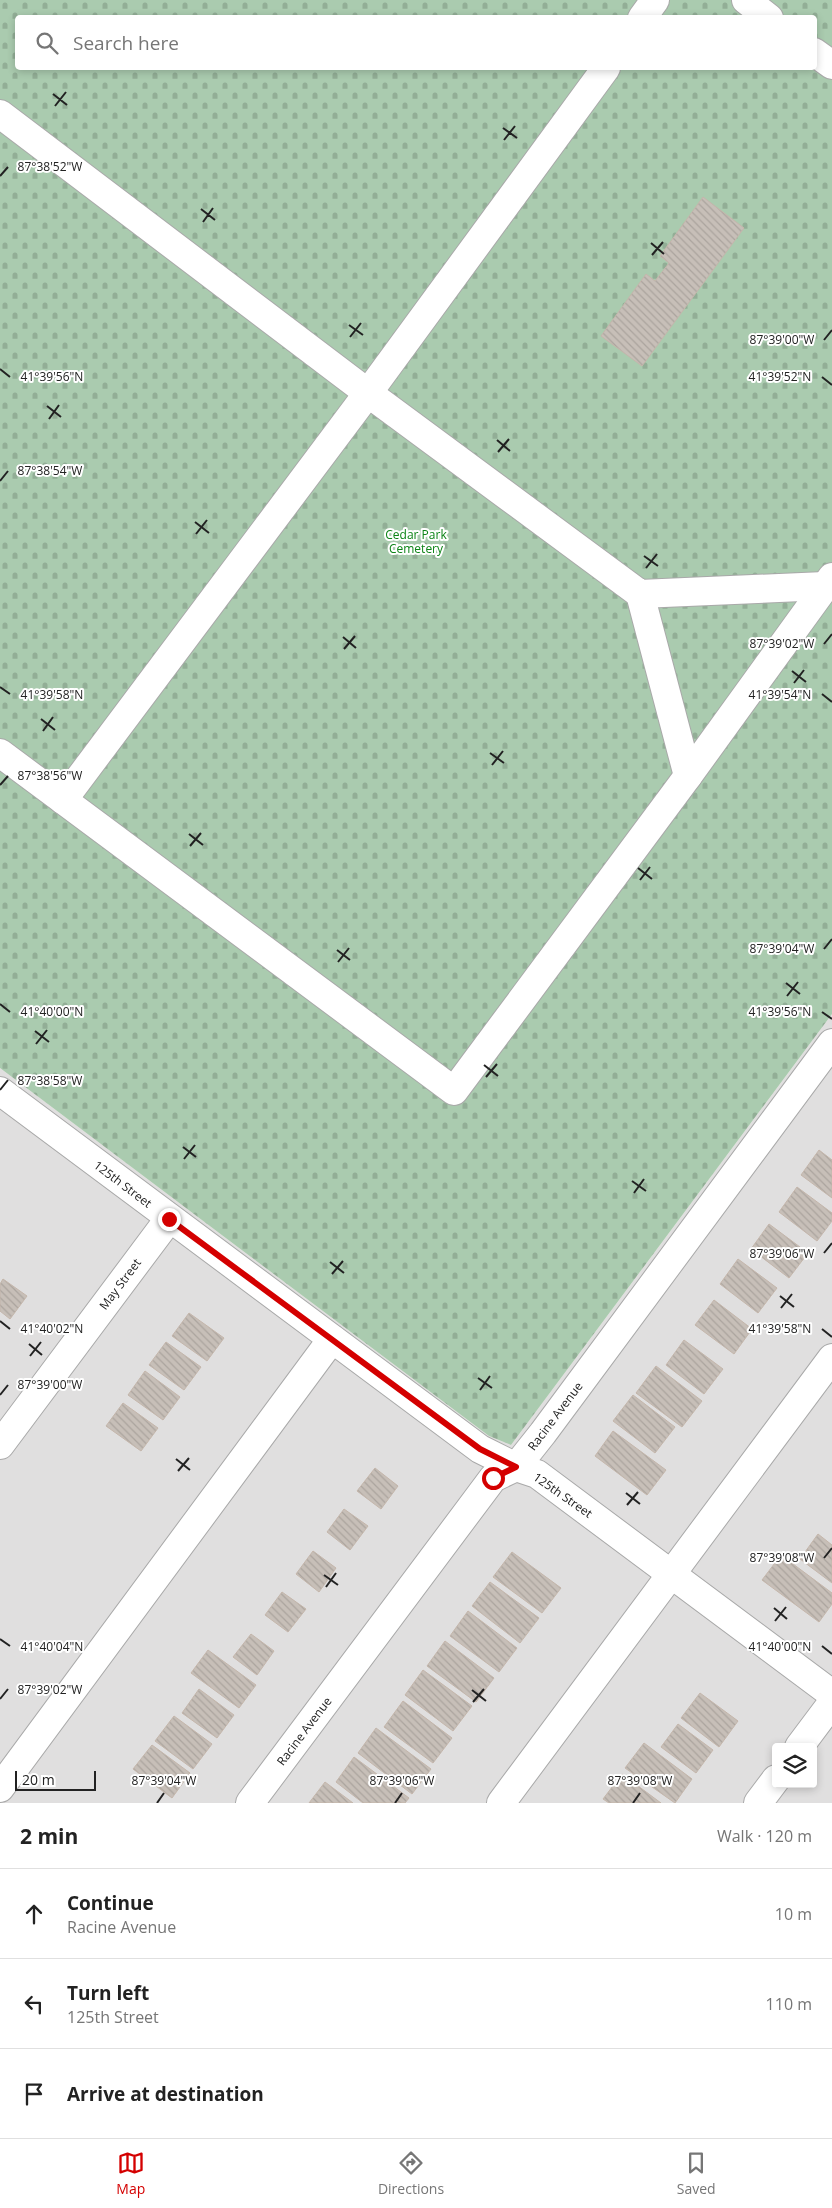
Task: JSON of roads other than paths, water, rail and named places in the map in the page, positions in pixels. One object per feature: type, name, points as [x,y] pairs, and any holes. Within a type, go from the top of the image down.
[{"type":"street","points":[[644,15],[655,0]]},
{"type":"street","points":[[746,0],[765,15]]},
{"type":"street","points":[[817,54],[832,65]]},
{"type":"street","points":[[63,800],[368,393],[605,70]]},
{"type":"street","points":[[0,114],[368,393],[640,594],[688,776]]},
{"type":"street","points":[[640,594],[828,582]]},
{"type":"street","points":[[0,753],[454,1091],[688,776],[828,582]]},
{"type":"street","name":"Racine Avenue","points":[[250,1803],[491,1481],[516,1467],[832,1043]]},
{"type":"street","name":"125th Street","points":[[2,1096],[480,1449],[516,1467],[537,1474],[832,1694]]},
{"type":"street","name":"May Street","points":[[0,1445],[169,1219]]},
{"type":"street","points":[[0,1788],[332,1339]]},
{"type":"street","points":[[501,1803],[832,1358]]},
{"type":"street","points":[[803,1743],[832,1703]]},
{"type":"street","points":[[758,1803],[772,1784]]},
{"type":"park label","name":"Cedar Park Cemetery","points":[[416,541]]}]
